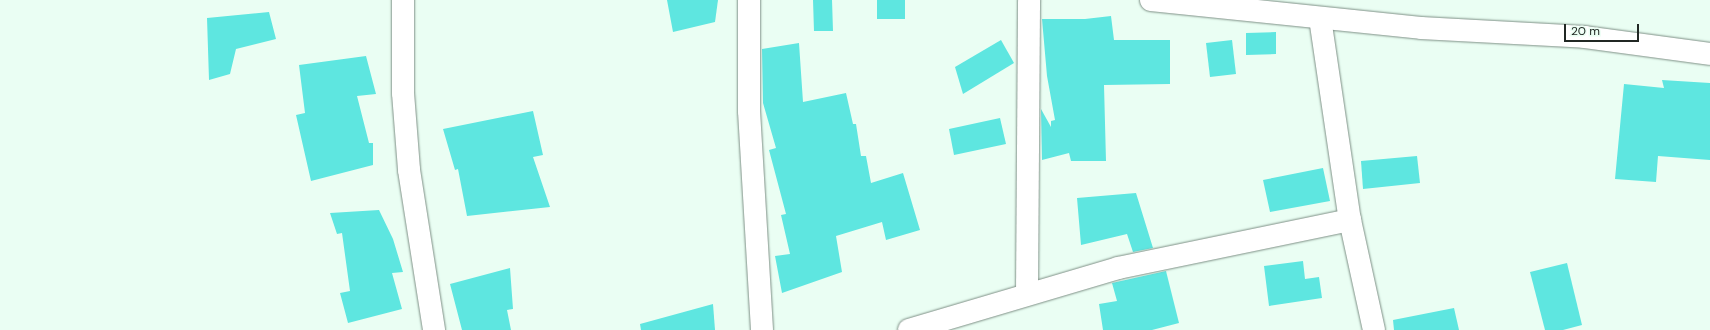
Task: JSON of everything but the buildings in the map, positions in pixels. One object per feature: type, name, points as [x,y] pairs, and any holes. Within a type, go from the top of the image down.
[{"type":"street","points":[[403,0],[403,93],[409,170],[434,330]]},
{"type":"street","points":[[749,0],[749,110],[762,330]]},
{"type":"street","points":[[1027,293],[1029,0]]},
{"type":"street","points":[[1151,0],[1421,28],[1585,37],[1655,44],[1710,54]]},
{"type":"street","points":[[1320,18],[1350,220],[1374,330]]},
{"type":"street","points":[[922,329],[1027,293],[1118,268],[1350,220]]}]
